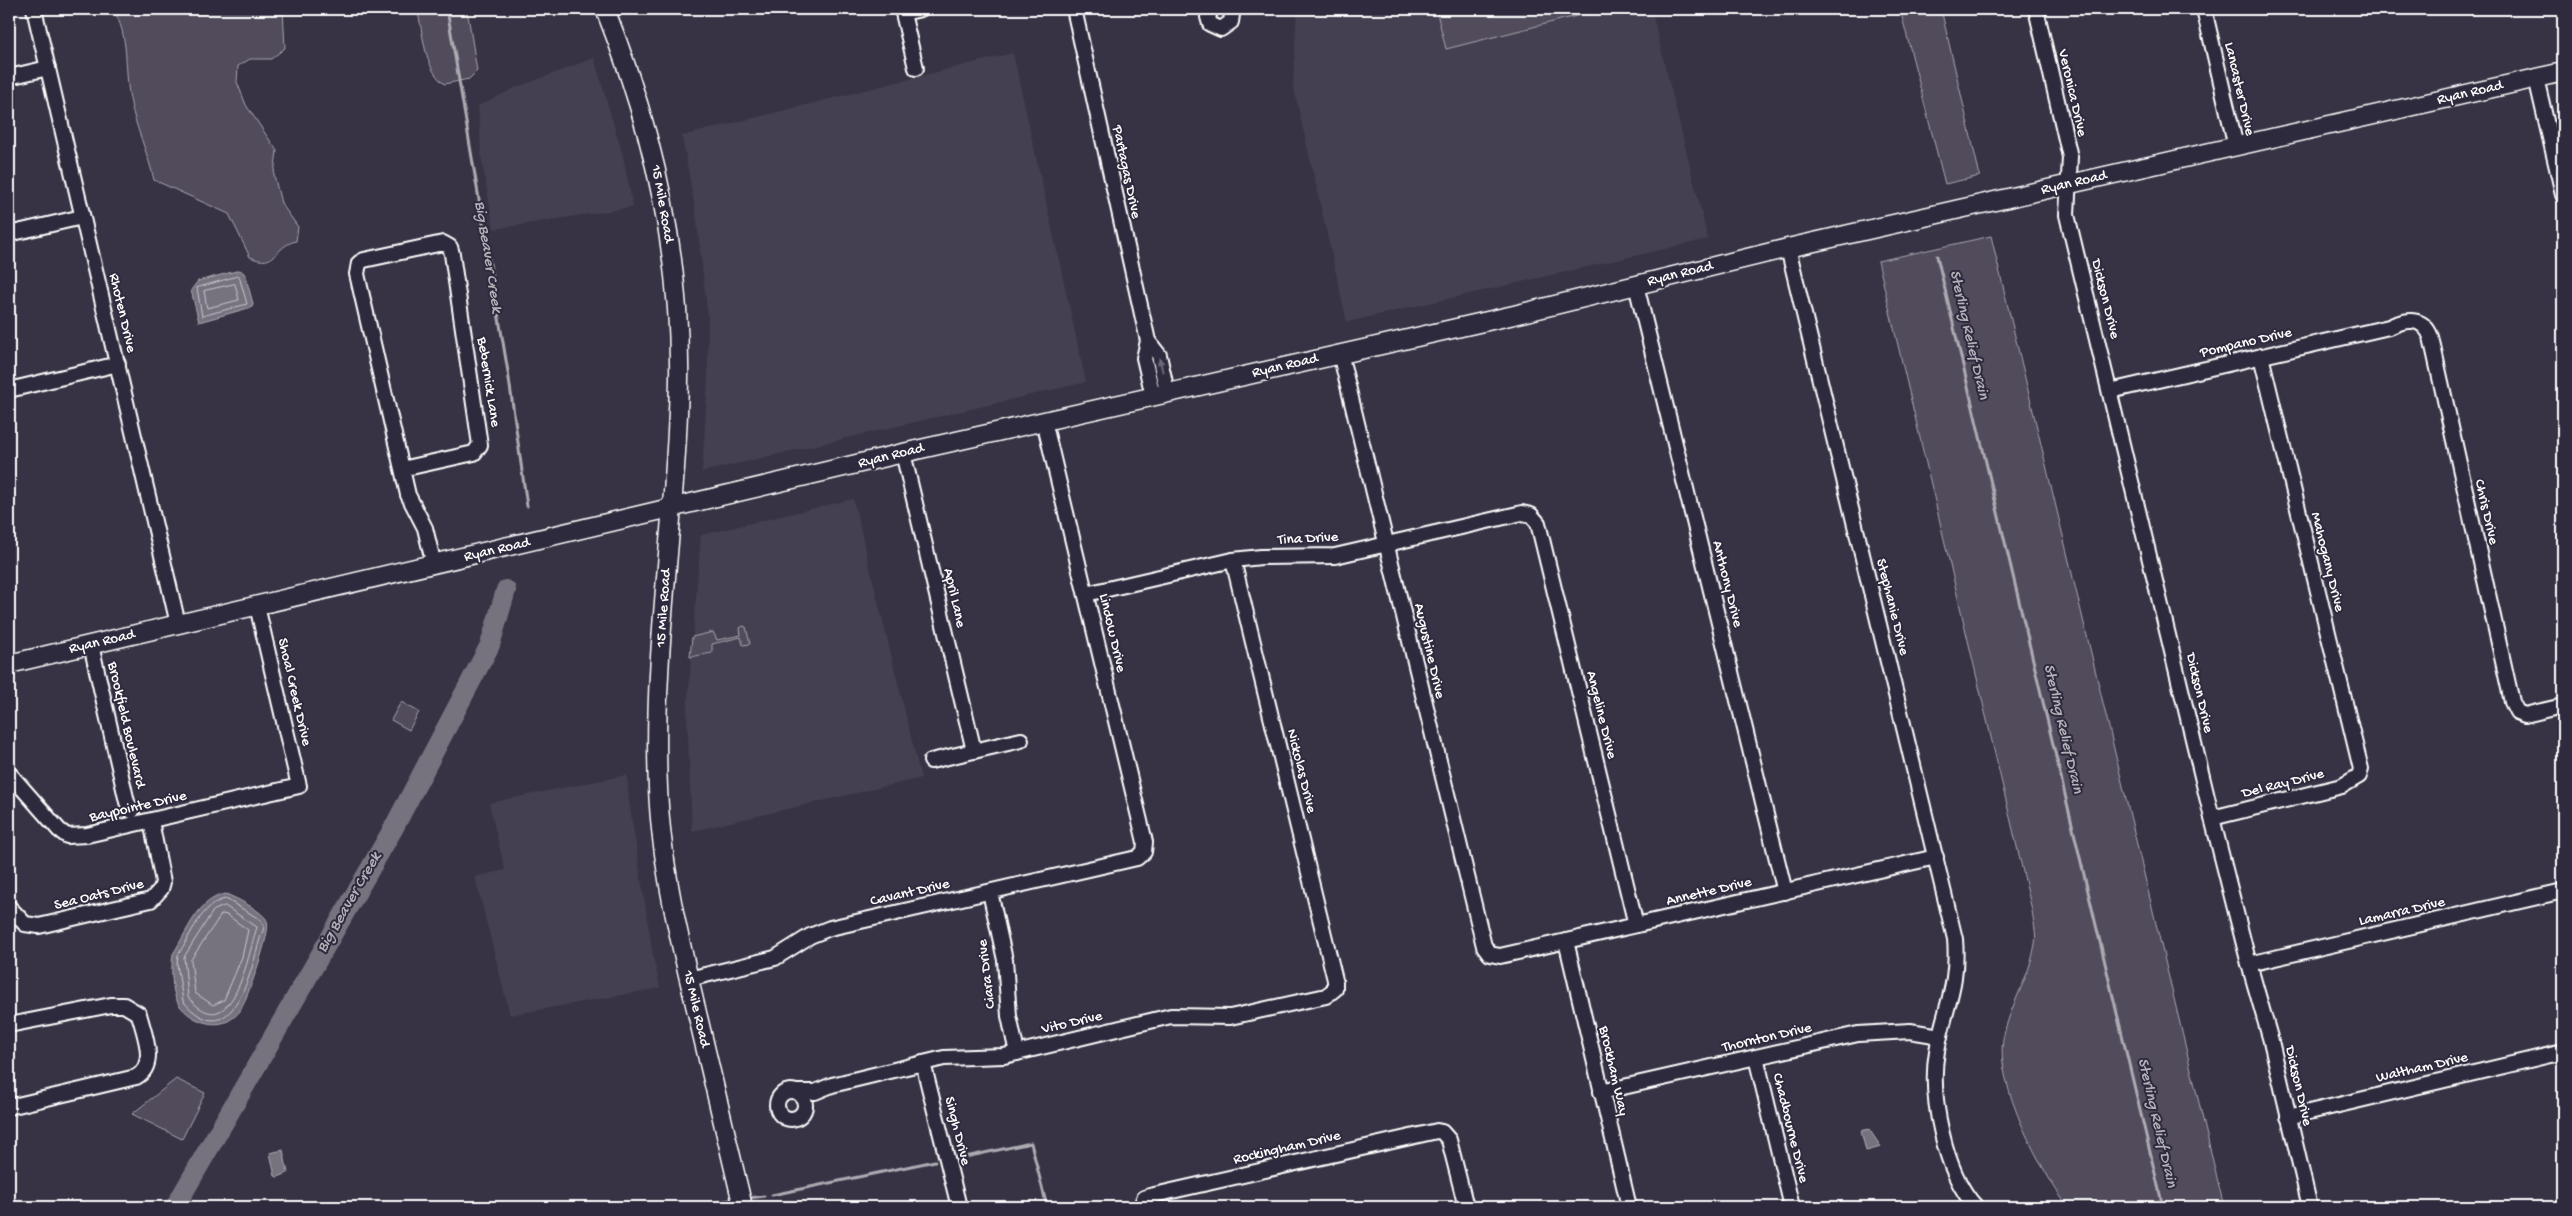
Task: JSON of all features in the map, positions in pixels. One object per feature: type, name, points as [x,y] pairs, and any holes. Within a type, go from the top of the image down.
[{"type":"main road","name":"15 Mile Road","points":[[605,9],[642,113],[659,179],[668,232],[678,328],[679,378],[658,692],[658,790],[666,868],[688,979],[743,1207]]},
{"type":"main road","name":"Ryan Road","points":[[9,664],[903,453],[1636,285],[1788,248],[2563,72]]},
{"type":"street","name":"Rhoten Drive","points":[[34,9],[178,624]]},
{"type":"street","points":[[916,68],[903,11],[921,9]]},
{"type":"street","name":"Partagas Drive","points":[[1074,9],[1148,341],[1144,358],[1160,394]]},
{"type":"street","points":[[1211,9],[1208,17],[1210,24],[1221,29],[1231,22],[1232,15],[1229,9]]},
{"type":"street","name":"Veronica Drive","points":[[2036,9],[2070,157],[2068,184]]},
{"type":"street","name":"Lancaster Drive","points":[[2204,9],[2236,146]]},
{"type":"street","points":[[9,78],[48,68]]},
{"type":"street","points":[[2536,78],[2563,194]]},
{"type":"street","name":"Dickson Drive","points":[[2068,184],[2067,212],[2212,818],[2249,964],[2271,1041],[2310,1207]]},
{"type":"street","points":[[9,234],[82,217]]},
{"type":"street","name":"Bebernick Lane","points":[[402,469],[474,453],[480,445],[452,254],[450,247],[443,243],[364,260],[359,263],[356,270],[402,469],[410,501],[425,528],[434,565]]},
{"type":"street","name":"Stephanie Drive","points":[[1788,248],[1955,939],[1956,975],[1940,1036],[1935,1080],[1939,1112],[1948,1152],[1957,1179],[1976,1207]]},
{"type":"street","name":"Anthony Drive","points":[[1636,285],[1785,892]]},
{"type":"street","name":"Chris Drive","points":[[2389,327],[2404,320],[2420,321],[2428,328],[2431,337],[2512,702],[2517,712],[2525,715],[2563,706]]},
{"type":"street","name":"Pompano Drive","points":[[2110,391],[2389,327]]},
{"type":"street","name":"Augustine Drive","points":[[1340,353],[1484,946],[1490,954]]},
{"type":"street","name":"Mahogany Drive","points":[[2261,356],[2361,769],[2359,776]]},
{"type":"street","points":[[9,390],[118,364]]},
{"type":"street","name":"Lindow Drive","points":[[1044,421],[1146,842],[1144,852]]},
{"type":"street","name":"April Lane","points":[[903,453],[974,751]]},
{"type":"street","name":"Tina Drive","points":[[1086,594],[1233,560],[1261,557],[1326,557],[1387,545],[1522,513],[1531,515]]},
{"type":"street","name":"Angeline Drive","points":[[1531,515],[1538,523],[1636,925]]},
{"type":"street","name":"Nickolas Drive","points":[[1233,560],[1336,980],[1335,989]]},
{"type":"street","name":"Shoal Creek Drive","points":[[257,606],[299,786]]},
{"type":"street","name":"Brookfield Boulevard","points":[[91,645],[127,802],[132,811]]},
{"type":"street","points":[[931,761],[1021,740]]},
{"type":"street","name":"Baypointe Drive","points":[[9,773],[59,830],[67,836],[87,835],[299,786]]},
{"type":"street","name":"Del Ray Drive","points":[[2212,818],[2342,786],[2359,776]]},
{"type":"street","name":"Sea Oats Drive","points":[[9,907],[25,924],[39,926],[151,900],[161,889],[163,882],[150,821]]},
{"type":"street","name":"Cavant Drive","points":[[688,979],[775,958],[810,936],[825,930],[1137,858],[1144,852]]},
{"type":"street","name":"Annette Drive","points":[[1490,954],[1500,956],[1936,857]]},
{"type":"street","name":"Lamarra Drive","points":[[2249,964],[2563,891]]},
{"type":"street","name":"Ciara Drive","points":[[990,892],[1005,960],[1009,1016],[1017,1053]]},
{"type":"street","name":"Brockham Way","points":[[1566,941],[1630,1207]]},
{"type":"street","name":"Vito Drive","points":[[805,1108],[801,1115],[793,1119],[784,1118],[778,1111],[777,1102],[783,1094],[815,1092],[923,1062],[960,1056],[984,1058],[1017,1053],[1171,1016],[1230,1017],[1326,996],[1335,989]]},
{"type":"street","points":[[9,1025],[111,1005],[124,1005],[139,1014],[149,1057],[148,1065],[142,1074],[136,1078],[9,1107]]},
{"type":"street","name":"Thornton Drive","points":[[1601,1092],[1872,1032],[1910,1030],[1940,1036]]},
{"type":"street","name":"Waltham Drive","points":[[2288,1116],[2563,1052]]},
{"type":"street","name":"Chadbourne Drive","points":[[1756,1057],[1792,1207]]},
{"type":"street","name":"Singh Drive","points":[[923,1062],[959,1207]]},
{"type":"street","points":[[797,1092],[804,1099],[805,1108]]},
{"type":"street","points":[[805,1108],[815,1092]]},
{"type":"street","name":"Rockingham Drive","points":[[1141,1204],[1144,1198],[1159,1193],[1433,1131],[1442,1132],[1449,1140],[1466,1207]]},
{"type":"shaded area","points":[[113,9],[283,9],[285,48],[271,59],[250,59],[238,66],[237,82],[246,105],[277,151],[274,175],[281,203],[298,227],[296,241],[283,247],[271,259],[259,260],[250,257],[229,214],[154,180],[132,109],[122,30]]},
{"type":"shaded area","points":[[417,9],[467,9],[477,71],[469,79],[444,84],[437,77],[425,49]]},
{"type":"shaded area","points":[[1297,9],[1651,9],[1708,239],[1347,322],[1293,84]]},
{"type":"shaded area","points":[[1436,9],[1604,9],[1446,49]]},
{"type":"shaded area","points":[[1900,9],[1941,9],[1980,176],[1945,184]]},
{"type":"shaded area","points":[[1013,53],[1086,382],[702,472],[708,377],[708,318],[696,214],[682,136]]},
{"type":"shaded area","points":[[594,58],[623,156],[633,207],[494,229],[482,161],[478,106],[515,88]]},
{"type":"shaded area","name":"Sterling Relief Drain","points":[[1991,236],[2224,1207],[2068,1207],[2033,1150],[2022,1126],[2006,1079],[2002,1058],[2003,1039],[2010,1015],[2029,968],[2035,944],[2036,936],[2032,910],[1878,261]]},
{"type":"shaded area","points":[[853,499],[921,778],[692,831],[687,712],[701,535]]},
{"type":"shaded area","points":[[746,627],[750,644],[743,645],[741,637],[712,644],[712,653],[690,657],[692,637],[713,632],[717,640],[741,635],[740,628]]},
{"type":"shaded area","points":[[401,702],[419,712],[409,730],[391,720]]},
{"type":"shaded area","points":[[627,775],[629,801],[653,956],[660,988],[510,1015],[475,877],[505,870],[489,803]]},
{"type":"shaded area","points":[[176,1079],[205,1093],[182,1139],[132,1114]]},
{"type":"water","points":[[240,270],[245,274],[253,304],[252,307],[199,322],[191,290],[198,281]]},
{"type":"water","points":[[226,894],[249,905],[260,913],[267,921],[268,927],[258,965],[240,1011],[228,1021],[214,1024],[194,1018],[182,1009],[178,1003],[173,986],[173,954],[194,917],[201,909],[216,897]]},
{"type":"water","points":[[1869,1129],[1881,1147],[1866,1151],[1861,1131]]},
{"type":"water","points":[[283,1150],[288,1173],[278,1177],[275,1176],[270,1153]]},
{"type":"waterway","name":"Big Beaver Creek","points":[[447,9],[508,372],[527,506]]},
{"type":"waterway","name":"Sterling Relief Drain","points":[[1937,256],[2163,1207]]},
{"type":"waterway","name":"Big Beaver Creek","points":[[175,1207],[393,829],[490,645],[506,590]]},
{"type":"waterway","points":[[956,1159],[1031,1143],[1047,1207]]},
{"type":"waterway","points":[[772,1195],[935,1161]]},
{"type":"waterway","points":[[749,1198],[764,1196]]},
{"type":"waterway","points":[[718,1202],[730,1200]]},
{"type":"waterway","points":[[680,1207],[706,1203]]}]
